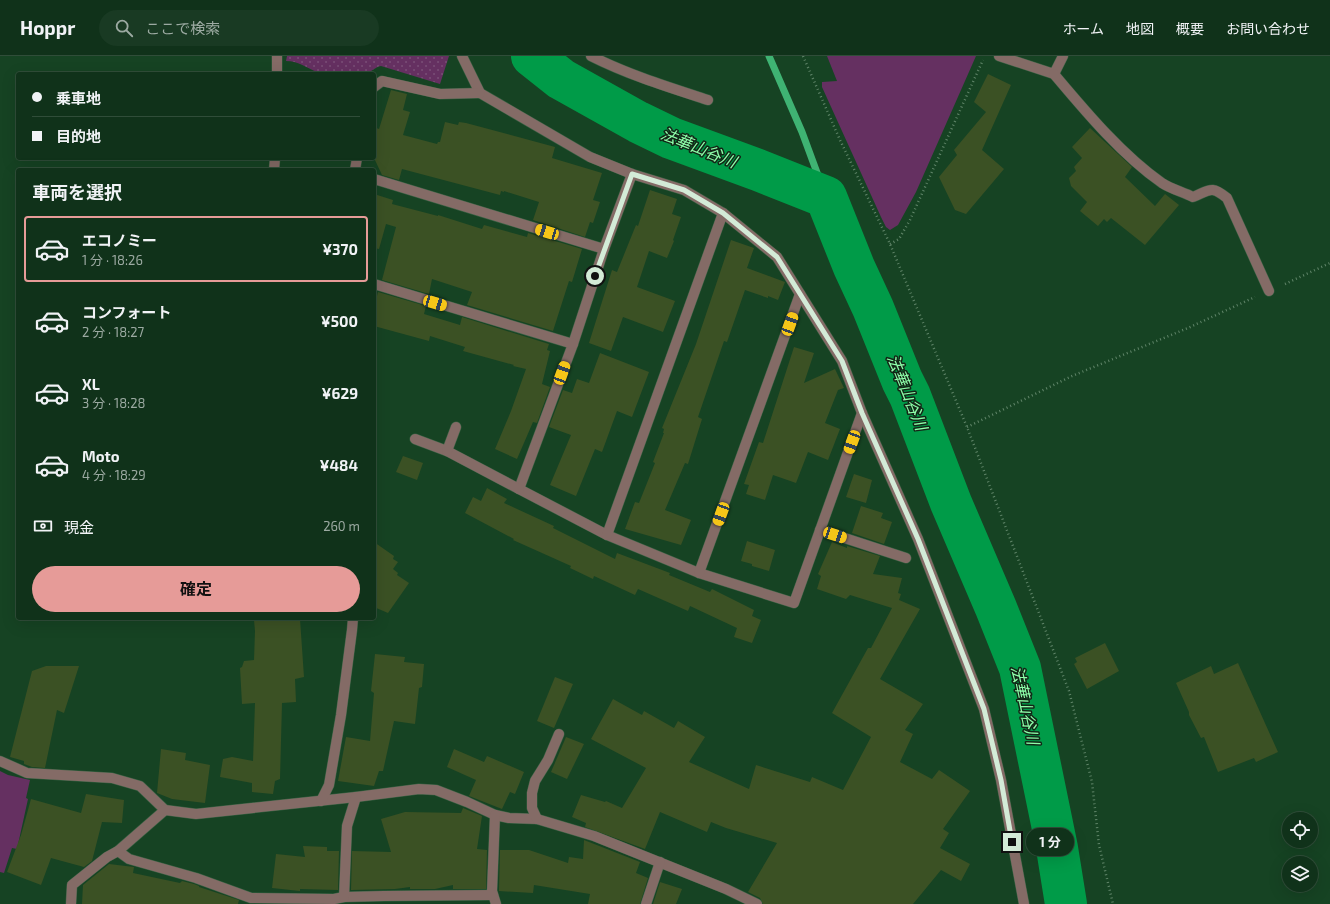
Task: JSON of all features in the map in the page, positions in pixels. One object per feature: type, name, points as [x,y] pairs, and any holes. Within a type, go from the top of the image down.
[{"type":"street","points":[[277,56],[277,72]]},
{"type":"street","points":[[462,56],[480,94]]},
{"type":"street","points":[[592,56],[640,78],[708,100]]},
{"type":"street","points":[[999,56],[1054,74],[1086,111],[1128,154],[1163,184],[1193,197],[1213,189],[1218,190],[1227,198],[1270,291]]},
{"type":"street","points":[[1054,74],[1063,56]]},
{"type":"street","points":[[376,86],[382,81],[440,94],[480,94],[590,157],[632,174],[684,190],[723,213],[777,257],[842,361],[862,413],[918,539],[984,709],[1001,780],[1024,904]]},
{"type":"street","points":[[519,489],[573,344],[604,249],[632,174]]},
{"type":"street","points":[[376,181],[604,249]]},
{"type":"street","points":[[607,535],[723,213]]},
{"type":"street","points":[[376,285],[573,344]]},
{"type":"street","points":[[699,573],[800,294]]},
{"type":"street","points":[[415,439],[447,451],[607,535],[699,573],[794,603],[862,413]]},
{"type":"street","points":[[447,451],[456,426]]},
{"type":"street","points":[[820,530],[906,558]]},
{"type":"street","points":[[321,801],[329,785],[341,715],[353,620]]},
{"type":"street","points":[[536,819],[532,808],[532,793],[535,781],[548,760],[559,734]]},
{"type":"street","points":[[0,761],[27,773],[112,778],[140,786],[165,810],[196,814],[356,798],[419,789],[436,790],[495,815],[509,818],[536,819],[594,836],[726,888],[757,904]]},
{"type":"street","points":[[344,897],[348,826],[356,798]]},
{"type":"street","points":[[71,904],[72,885],[107,857],[118,851],[165,810]]},
{"type":"street","points":[[118,851],[129,859],[196,878],[251,898],[334,899],[344,897],[495,900],[492,891],[495,815]]},
{"type":"street","points":[[646,904],[660,862]]},
{"type":"path","points":[[803,56],[840,140],[890,244],[967,427],[1069,691],[1092,782],[1099,845],[1113,904]]},
{"type":"path","points":[[890,244],[900,239],[910,220],[984,56]]},
{"type":"path","points":[[967,427],[1072,376],[1188,328],[1330,263]]},
{"type":"shaded area","points":[[287,56],[449,56],[440,84],[381,66],[369,72],[319,72],[295,62],[286,61]]},
{"type":"shaded area","points":[[827,56],[976,56],[916,192],[898,225],[890,230],[886,227],[881,217],[822,87],[822,82],[837,81]]},
{"type":"shaded area","points":[[0,771],[8,775],[30,780],[26,798],[28,799],[17,849],[12,848],[4,873],[0,872]]},
{"type":"building","points":[[988,74],[1011,85],[982,150],[1004,169],[966,214],[955,210],[939,177],[957,155],[954,150],[986,112],[974,102]]},
{"type":"building","points":[[391,90],[407,94],[403,110],[410,112],[403,135],[437,144],[440,142],[445,122],[458,125],[459,122],[555,147],[552,158],[602,173],[593,200],[600,202],[593,223],[590,222],[585,237],[533,220],[539,202],[504,191],[501,191],[500,195],[402,169],[399,180],[382,175],[375,160],[376,128],[379,129]]},
{"type":"building","points":[[1090,128],[1132,167],[1125,177],[1155,206],[1165,194],[1179,205],[1145,245],[1111,218],[1107,222],[1104,219],[1098,226],[1080,211],[1087,202],[1071,186],[1069,178],[1076,171],[1074,167],[1082,158],[1072,147]]},
{"type":"building","points":[[650,190],[677,199],[672,214],[681,217],[667,258],[649,251],[637,287],[675,301],[663,332],[623,317],[611,351],[589,343],[612,270],[617,272],[636,225],[638,226]]},
{"type":"building","points":[[376,195],[393,200],[392,204],[438,215],[482,229],[484,225],[527,237],[528,233],[582,249],[572,282],[569,281],[553,331],[467,305],[472,292],[432,279],[429,294],[382,280],[396,227],[386,224],[379,249],[376,248]]},
{"type":"building","points":[[731,240],[754,248],[747,268],[785,282],[778,300],[745,290],[727,342],[724,341],[698,417],[702,419],[688,464],[685,463],[665,510],[691,520],[681,545],[625,529],[635,502],[639,503],[655,463],[653,462],[664,433],[664,429],[662,428],[696,344]]},
{"type":"building","points":[[378,292],[426,306],[424,314],[460,325],[462,317],[549,344],[547,350],[550,351],[542,384],[550,387],[537,423],[533,422],[517,459],[495,449],[526,369],[463,351],[465,347],[430,336],[429,341],[376,327]]},
{"type":"building","points":[[794,347],[814,353],[804,383],[835,369],[844,388],[838,390],[825,423],[840,429],[828,460],[808,452],[796,483],[773,475],[765,500],[746,494],[749,485],[744,484],[759,442],[763,443]]},
{"type":"building","points":[[600,353],[649,372],[632,417],[617,411],[602,452],[595,449],[576,496],[550,485],[571,435],[549,427],[563,390],[572,393],[577,379],[589,383]]},
{"type":"building","points":[[403,456],[423,463],[417,480],[396,472]]},
{"type":"building","points":[[854,474],[872,480],[866,503],[846,497]]},
{"type":"building","points":[[487,488],[507,499],[504,503],[554,526],[553,528],[615,559],[617,553],[670,573],[669,575],[710,592],[712,589],[754,610],[752,616],[761,620],[752,643],[734,637],[737,628],[690,606],[688,611],[638,589],[635,595],[594,576],[593,579],[570,568],[571,566],[513,540],[514,539],[465,513],[473,497],[481,501]]},
{"type":"building","points":[[861,506],[883,513],[881,518],[892,522],[884,544],[852,533]]},
{"type":"building","points":[[747,541],[775,550],[769,571],[741,561]]},
{"type":"building","points":[[832,542],[847,548],[847,546],[880,556],[873,574],[902,578],[898,593],[901,594],[899,600],[920,609],[880,679],[923,704],[905,730],[913,734],[900,762],[932,779],[939,770],[970,791],[943,829],[949,833],[940,848],[970,864],[961,881],[941,870],[913,904],[763,904],[760,898],[748,892],[777,843],[711,822],[707,832],[660,812],[645,849],[585,827],[586,823],[572,817],[581,795],[605,802],[606,801],[622,808],[646,768],[591,739],[613,699],[642,715],[644,711],[674,728],[678,721],[705,737],[689,762],[749,789],[756,765],[810,782],[812,777],[843,790],[871,737],[832,713],[868,648],[871,648],[892,608],[850,595],[846,599],[817,589],[821,576],[818,574]]},
{"type":"building","points":[[376,543],[394,556],[393,559],[398,562],[393,569],[398,573],[397,575],[409,583],[388,613],[376,608]]},
{"type":"building","points":[[254,620],[300,620],[304,677],[295,679],[296,702],[282,703],[280,779],[275,781],[273,794],[252,792],[252,783],[220,777],[223,759],[232,757],[253,761],[255,703],[242,704],[240,668],[242,667],[244,661],[254,660]]},
{"type":"building","points":[[1105,643],[1119,671],[1087,689],[1074,664],[1077,662],[1075,658]]},
{"type":"building","points":[[375,654],[405,657],[404,662],[424,664],[422,687],[419,688],[415,724],[394,721],[383,771],[379,771],[374,786],[338,781],[346,737],[370,741],[374,693],[371,691]]},
{"type":"building","points":[[1238,663],[1278,752],[1256,762],[1254,758],[1218,772],[1204,737],[1201,738],[1189,715],[1176,683],[1211,666],[1214,674]]},
{"type":"building","points":[[46,666],[79,666],[64,713],[57,710],[45,768],[32,767],[24,764],[24,761],[10,757],[32,671]]},
{"type":"building","points":[[555,677],[573,684],[554,728],[537,721]]},
{"type":"building","points":[[566,737],[584,744],[567,779],[551,772]]},
{"type":"building","points":[[161,749],[186,753],[185,760],[210,765],[205,803],[172,799],[157,793]]},
{"type":"building","points":[[454,749],[484,762],[487,756],[524,772],[515,794],[510,792],[502,809],[469,796],[476,780],[447,767]]},
{"type":"building","points":[[86,794],[124,800],[122,823],[102,822],[92,861],[84,867],[51,858],[41,885],[7,872],[21,835],[31,799],[81,813]]},
{"type":"building","points":[[463,808],[482,816],[477,849],[487,850],[486,889],[453,889],[453,885],[435,889],[410,889],[410,887],[395,889],[351,890],[352,851],[391,852],[381,819],[405,812],[461,813]]},
{"type":"building","points":[[584,840],[640,862],[636,873],[648,878],[640,904],[588,904],[590,894],[534,885],[533,893],[499,891],[500,850],[529,850],[568,863],[569,857],[583,859]]},
{"type":"building","points":[[303,846],[327,847],[327,851],[339,851],[338,890],[300,889],[300,891],[272,888],[276,854],[305,857]]},
{"type":"building","points":[[109,864],[134,867],[133,873],[180,883],[182,881],[194,884],[239,900],[238,904],[82,904],[83,885]]},
{"type":"building","points":[[660,882],[682,889],[676,904],[653,904]]},
{"type":"waterway","name":"法華山谷川","points":[[532,56],[561,79],[638,122],[671,138],[826,197],[854,267],[910,396],[951,503],[1020,668],[1057,848],[1066,904]]},
{"type":"waterway","points":[[769,56],[802,132],[826,197]]},
{"type":"route","points":[[595,276],[632,174],[684,190],[723,213],[777,257],[842,361],[862,413],[918,539],[984,709],[1001,780],[1012,842]]}]
